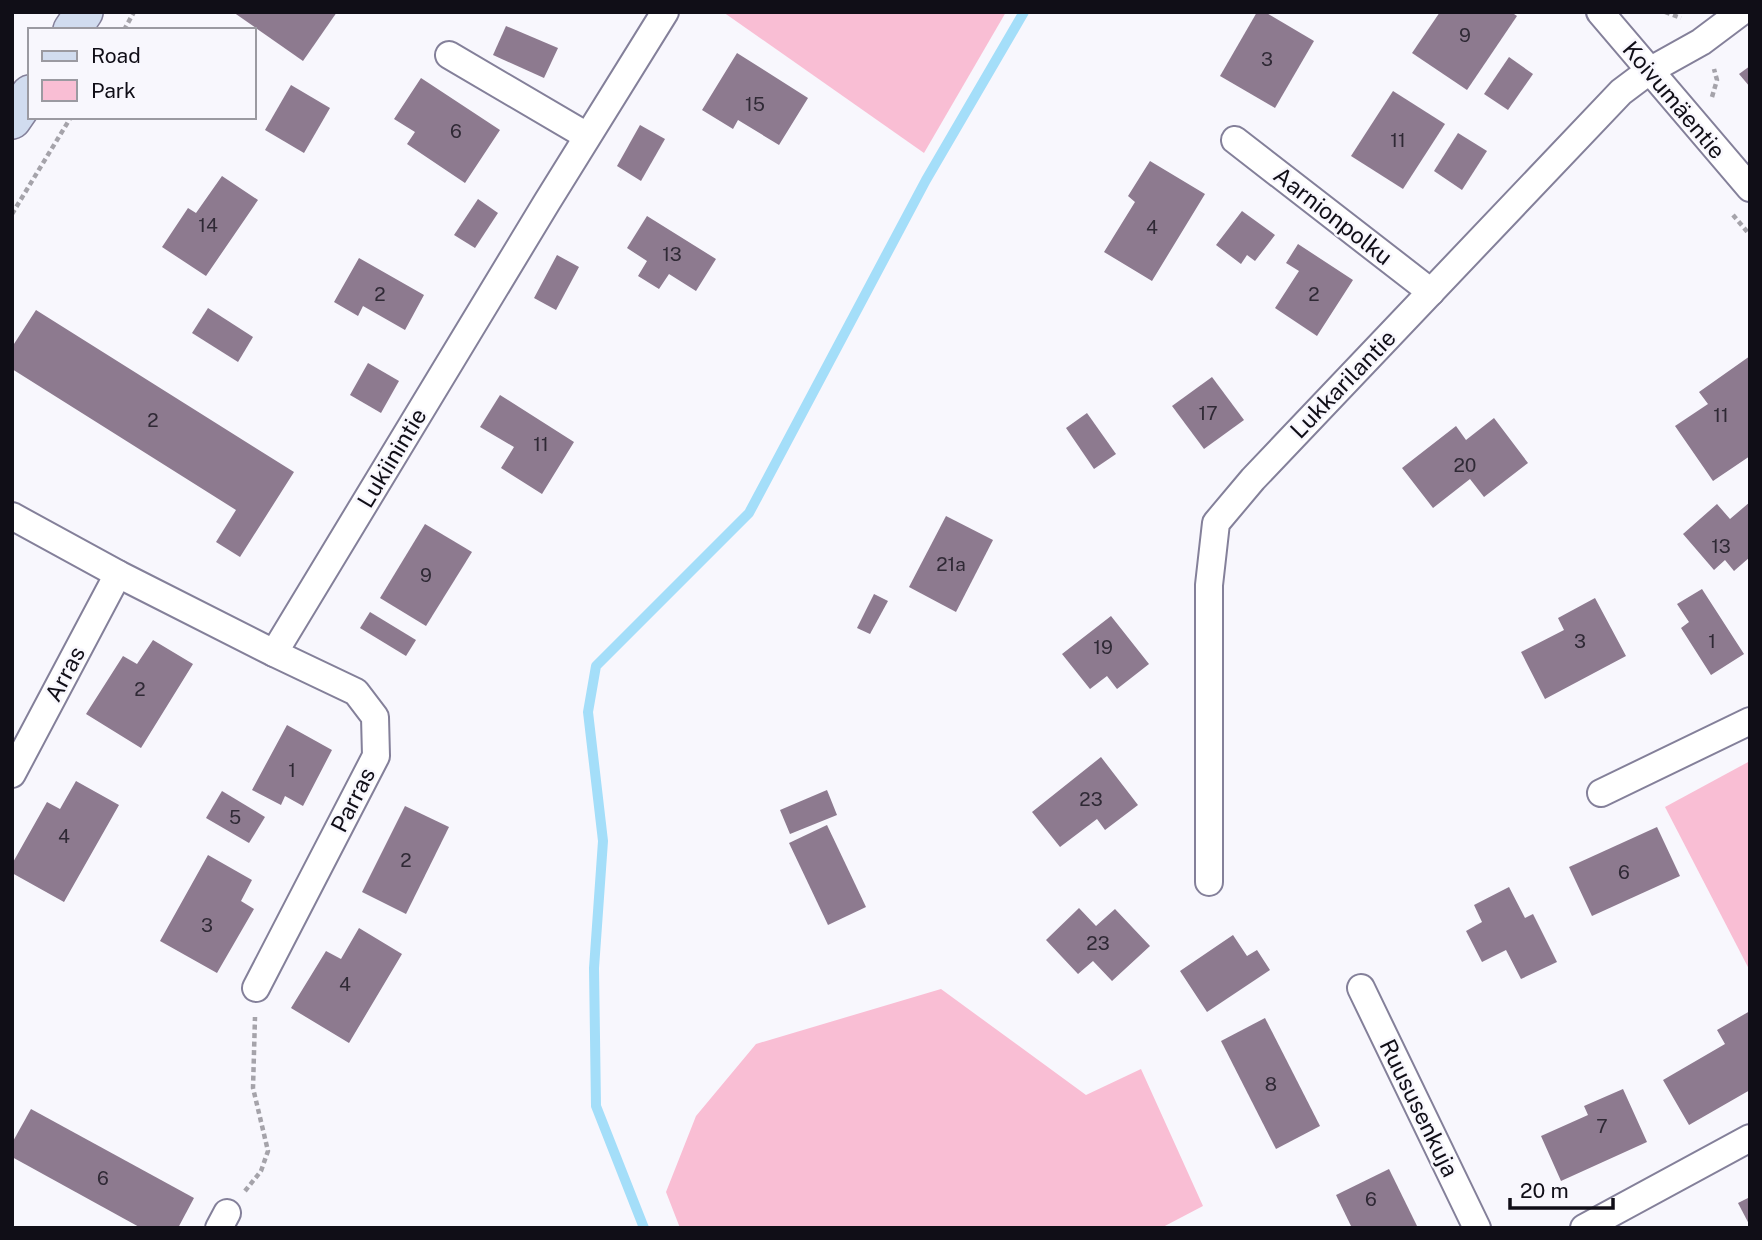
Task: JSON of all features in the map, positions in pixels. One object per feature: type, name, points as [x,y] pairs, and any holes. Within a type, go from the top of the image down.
[{"type":"main road","points":[[73,28],[84,12]]},
{"type":"main road","points":[[12,120],[28,97]]},
{"type":"street","name":"Lukiinintie","points":[[274,653],[665,12]]},
{"type":"street","name":"Koivumäentie","points":[[1600,12],[1750,188]]},
{"type":"street","name":"Lukkarilantie","points":[[1209,882],[1209,585],[1216,523],[1253,479],[1621,92],[1649,71],[1701,42],[1741,12]]},
{"type":"street","points":[[449,54],[587,136]]},
{"type":"street","name":"Aarnionpolku","points":[[1235,140],[1431,292]]},
{"type":"street","points":[[12,516],[118,574],[274,653]]},
{"type":"street","name":"Arras","points":[[12,774],[118,574]]},
{"type":"street","name":"Parras","points":[[256,988],[376,756],[375,717],[356,692],[274,653]]},
{"type":"street","points":[[1601,793],[1750,721]]},
{"type":"street","name":"Ruususenkuja","points":[[1361,988],[1477,1228]]},
{"type":"street","points":[[1584,1228],[1750,1138]]},
{"type":"path","points":[[125,28],[134,12]]},
{"type":"path","points":[[1710,104],[1717,80],[1712,60]]},
{"type":"path","points":[[12,214],[70,119]]},
{"type":"path","points":[[223,1221],[261,1171],[268,1151],[253,1088],[256,988]]},
{"type":"green space","points":[[723,12],[1006,12],[924,153]]},
{"type":"green space","points":[[1750,761],[1750,971],[1665,807]]},
{"type":"green space","points":[[941,989],[1086,1095],[1141,1069],[1203,1206],[1161,1228],[680,1228],[666,1192],[696,1116],[756,1044]]},
{"type":"building","points":[[233,12],[337,12],[303,61]]},
{"type":"building","points":[[1257,12],[1265,12],[1314,41],[1275,108],[1220,76]]},
{"type":"building","points":[[1440,12],[1511,12],[1517,16],[1467,90],[1412,53]]},
{"type":"building","points":[[506,26],[558,48],[544,78],[493,55]]},
{"type":"building","points":[[737,53],[808,98],[779,145],[738,120],[733,129],[702,110]]},
{"type":"building","points":[[1509,57],[1533,74],[1508,110],[1484,94]]},
{"type":"building","points":[[1750,66],[1750,87],[1739,74]]},
{"type":"building","points":[[421,78],[500,130],[465,183],[407,144],[415,132],[394,119]]},
{"type":"building","points":[[291,85],[330,108],[304,153],[265,130]]},
{"type":"building","points":[[1393,91],[1445,124],[1403,189],[1351,156]]},
{"type":"building","points":[[640,125],[665,139],[641,181],[617,166]]},
{"type":"building","points":[[1458,133],[1487,151],[1462,190],[1434,171]]},
{"type":"building","points":[[1150,161],[1205,194],[1152,281],[1104,252],[1135,202],[1128,196]]},
{"type":"building","points":[[222,176],[258,200],[206,276],[162,247],[188,208],[196,213]]},
{"type":"building","points":[[478,199],[498,213],[475,248],[454,235]]},
{"type":"building","points":[[1242,211],[1275,235],[1255,261],[1247,255],[1241,264],[1216,245]]},
{"type":"building","points":[[647,216],[716,259],[696,291],[669,274],[659,289],[638,276],[647,261],[627,248]]},
{"type":"building","points":[[1298,244],[1353,280],[1317,336],[1275,308],[1299,271],[1286,263]]},
{"type":"building","points":[[557,255],[579,267],[556,310],[534,298]]},
{"type":"building","points":[[359,258],[424,295],[405,330],[363,306],[358,316],[334,302]]},
{"type":"building","points":[[208,308],[253,337],[238,362],[192,333]]},
{"type":"building","points":[[36,310],[294,472],[240,557],[216,542],[236,510],[12,369],[12,347]]},
{"type":"building","points":[[1750,356],[1750,456],[1713,481],[1675,426],[1708,404],[1699,392]]},
{"type":"building","points":[[368,363],[399,381],[381,413],[350,395]]},
{"type":"building","points":[[1212,377],[1244,420],[1204,449],[1172,406]]},
{"type":"building","points":[[500,395],[574,442],[542,494],[501,468],[514,447],[480,427]]},
{"type":"building","points":[[1087,413],[1116,454],[1094,469],[1066,428]]},
{"type":"building","points":[[1494,418],[1528,463],[1484,497],[1470,479],[1433,508],[1402,468],[1456,426],[1466,440]]},
{"type":"building","points":[[1750,502],[1750,557],[1734,571],[1725,560],[1714,570],[1683,534],[1717,504],[1730,519]]},
{"type":"building","points":[[946,516],[993,540],[956,612],[909,587]]},
{"type":"building","points":[[425,524],[472,552],[426,626],[380,598]]},
{"type":"building","points":[[1702,589],[1744,654],[1711,675],[1681,628],[1689,622],[1677,604]]},
{"type":"building","points":[[874,594],[888,601],[870,634],[857,628]]},
{"type":"building","points":[[1595,598],[1626,656],[1545,699],[1521,652],[1564,630],[1558,618]]},
{"type":"building","points":[[370,612],[416,640],[406,656],[360,628]]},
{"type":"building","points":[[1111,616],[1149,664],[1117,689],[1107,676],[1090,689],[1062,654]]},
{"type":"building","points":[[153,640],[193,664],[141,748],[86,714],[123,656],[137,664]]},
{"type":"building","points":[[287,725],[332,750],[303,806],[285,796],[281,805],[252,790]]},
{"type":"building","points":[[1101,757],[1138,805],[1105,830],[1097,819],[1060,847],[1032,812]]},
{"type":"building","points":[[76,781],[119,805],[64,902],[12,873],[12,864],[47,802],[60,809]]},
{"type":"building","points":[[827,790],[837,815],[790,834],[780,810]]},
{"type":"building","points":[[222,791],[265,817],[249,843],[206,818]]},
{"type":"building","points":[[405,806],[449,827],[406,914],[362,892]]},
{"type":"building","points":[[827,825],[866,907],[828,925],[789,843]]},
{"type":"building","points":[[1657,827],[1680,876],[1592,916],[1569,867]]},
{"type":"building","points":[[208,855],[252,880],[241,901],[254,909],[217,973],[160,941]]},
{"type":"building","points":[[1509,887],[1525,918],[1533,914],[1557,962],[1521,979],[1506,950],[1482,962],[1466,931],[1482,922],[1474,905]]},
{"type":"building","points":[[1079,908],[1096,926],[1115,909],[1150,946],[1112,981],[1093,961],[1078,974],[1046,940]]},
{"type":"building","points":[[359,928],[402,954],[349,1043],[291,1008],[326,951],[341,959]]},
{"type":"building","points":[[1233,935],[1247,956],[1257,950],[1270,970],[1207,1012],[1180,971]]},
{"type":"building","points":[[1750,1011],[1750,1090],[1689,1125],[1663,1080],[1725,1044],[1717,1030]]},
{"type":"building","points":[[1265,1018],[1320,1126],[1276,1149],[1221,1041]]},
{"type":"building","points":[[1623,1089],[1647,1142],[1561,1181],[1541,1136],[1588,1115],[1584,1106]]},
{"type":"building","points":[[31,1109],[194,1198],[178,1228],[141,1228],[12,1157],[12,1143]]},
{"type":"building","points":[[1389,1169],[1418,1228],[1352,1228],[1336,1195]]},
{"type":"building","points":[[1750,1197],[1750,1226],[1738,1203]]},
{"type":"waterway","points":[[644,1228],[596,1106],[594,968],[603,841],[588,712],[596,666],[749,513],[926,180],[1024,12]]}]
